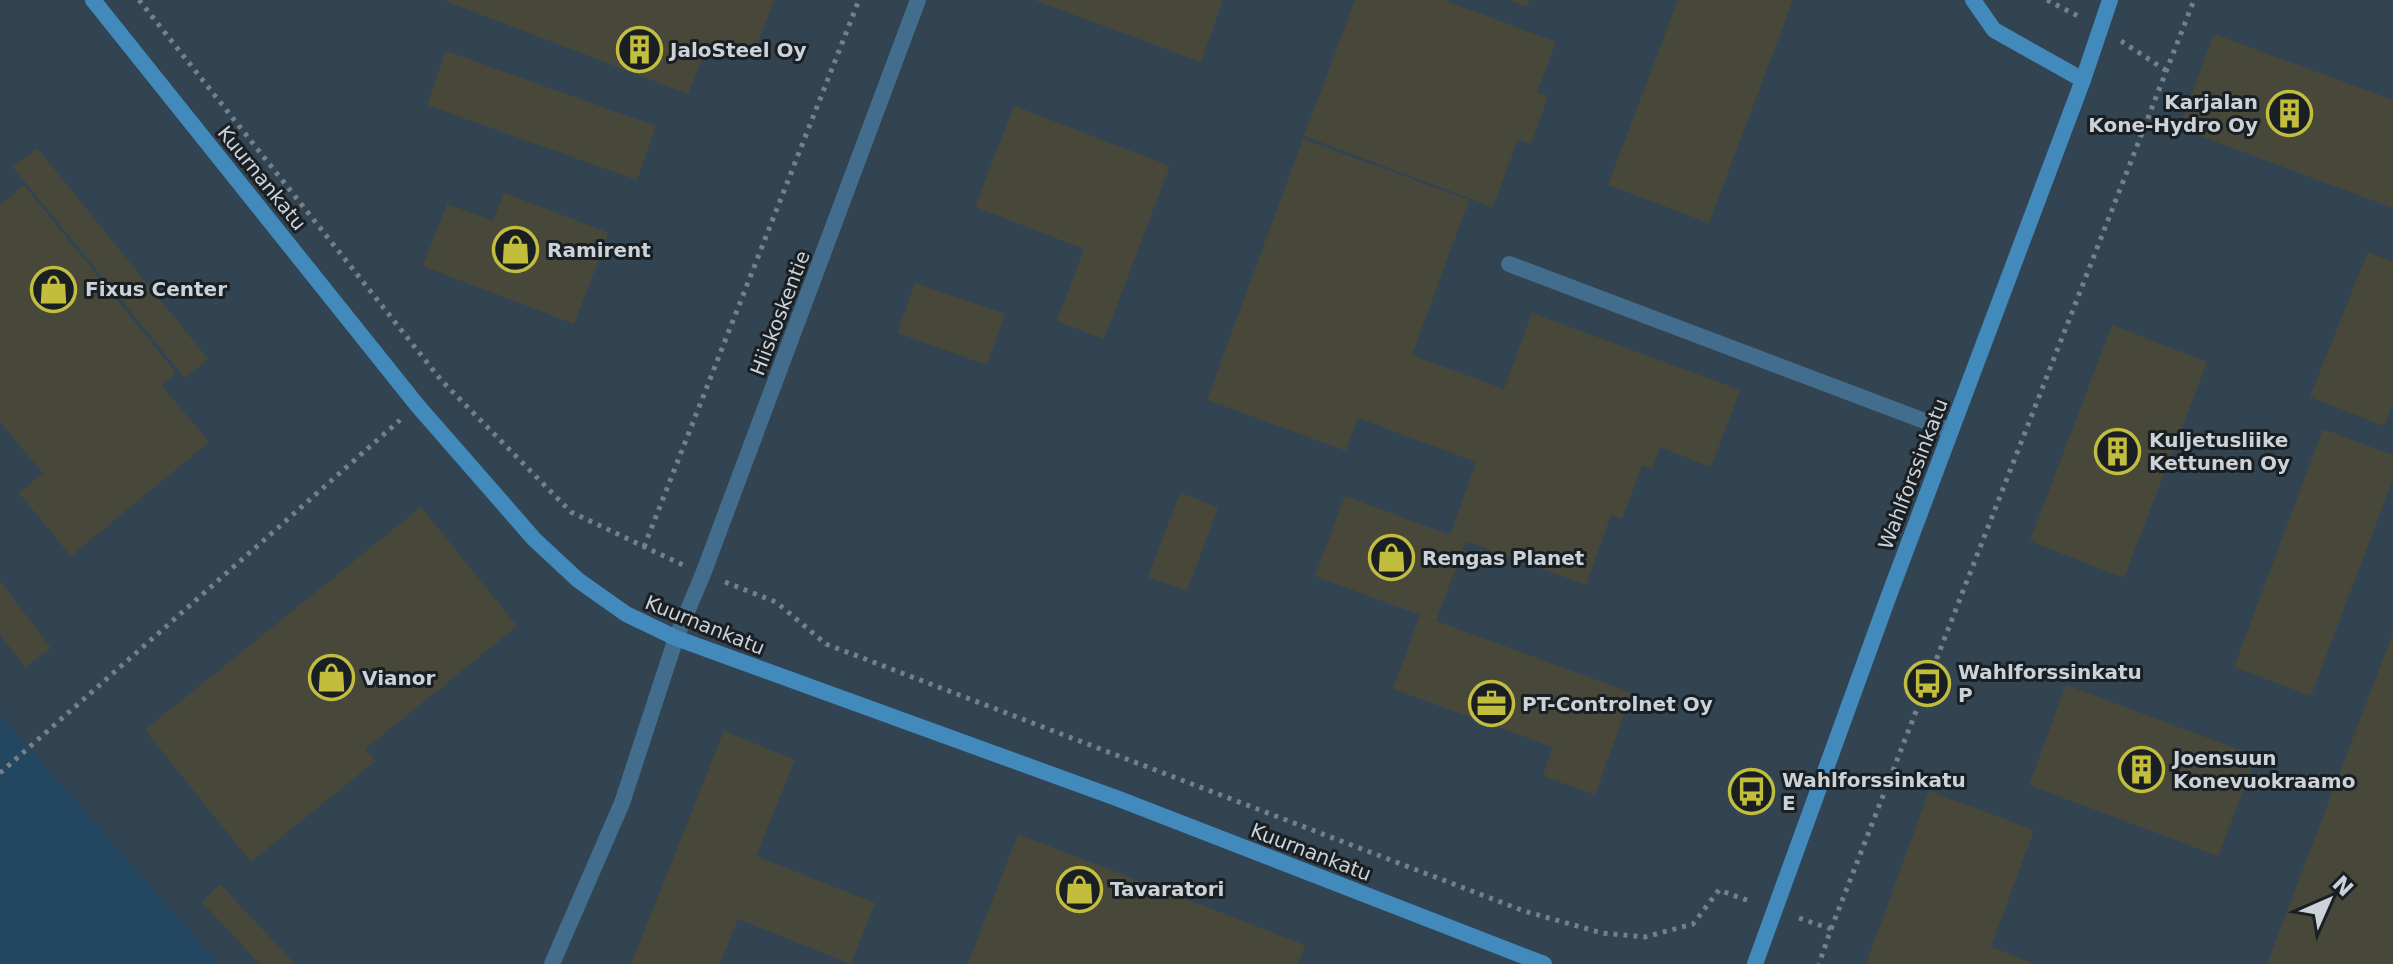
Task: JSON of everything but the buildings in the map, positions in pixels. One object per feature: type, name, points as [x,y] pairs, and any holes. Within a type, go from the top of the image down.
[{"type":"street","name":"Kuurnankatu","points":[[93,0],[417,405],[534,539],[578,580],[626,614],[676,638],[1119,799],[1544,964]]},
{"type":"street","name":"Hiiskoskentie","points":[[552,964],[622,803],[676,638],[703,574],[918,0]]},
{"type":"street","points":[[1973,0],[1994,30],[2083,80]]},
{"type":"street","name":"Wahlforssinkatu","points":[[1755,964],[2110,0]]},
{"type":"street","points":[[1509,264],[1951,431]]},
{"type":"street","name":"Kuurnankatu","points":[[1487,942],[1520,964]]},
{"type":"path","points":[[139,0],[441,380],[571,512],[703,574],[776,602],[826,644],[1524,911],[1602,933],[1645,937],[1693,924],[1719,890],[1831,929]]},
{"type":"path","points":[[644,547],[859,0]]},
{"type":"path","points":[[1819,964],[2194,0]]},
{"type":"path","points":[[0,773],[417,405],[441,380]]},
{"type":"shaded area","points":[[0,0],[2393,0],[2393,964],[219,964],[0,715]]},
{"type":"shaded area","points":[[0,715],[219,964],[0,964]]},
{"type":"place","name":"JaloSteel Oy","points":[[639,50]]},
{"type":"place","name":"Karjalan Kone-Hydro Oy","points":[[2289,114]]},
{"type":"place","name":"Ramirent","points":[[516,250]]},
{"type":"place","name":"Fixus Center","points":[[54,289]]},
{"type":"place","name":"Kuljetusliike Kettunen Oy","points":[[2118,451]]},
{"type":"place","name":"Rengas Planet","points":[[1391,558]]},
{"type":"place","name":"Vianor","points":[[331,678]]},
{"type":"place","name":"Wahlforssinkatu P","points":[[1927,683]]},
{"type":"place","name":"PT-Controlnet Oy","points":[[1491,704]]},
{"type":"place","name":"Joensuun Konevuokraamo","points":[[2142,770]]},
{"type":"place","name":"Wahlforssinkatu E","points":[[1751,791]]},
{"type":"place","name":"Tavaratori","points":[[1079,889]]}]
